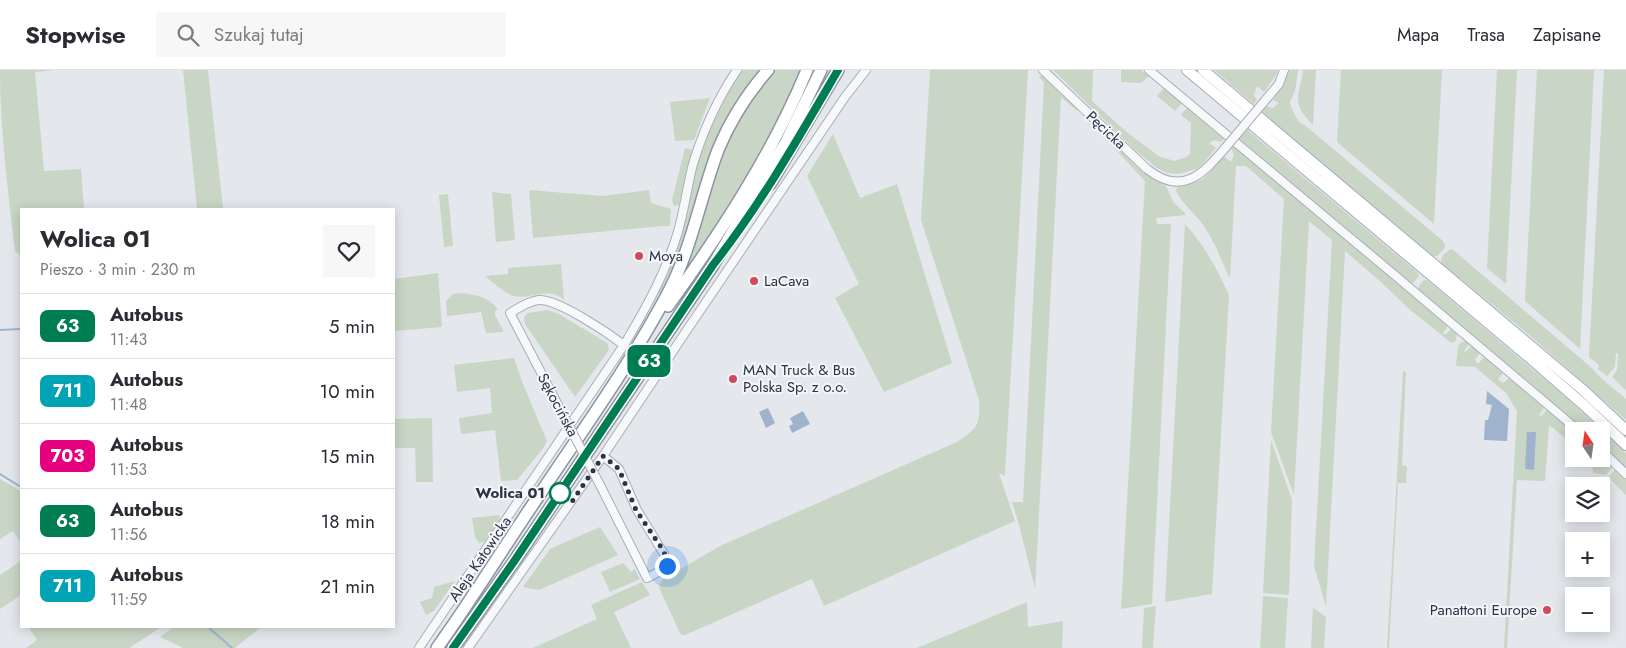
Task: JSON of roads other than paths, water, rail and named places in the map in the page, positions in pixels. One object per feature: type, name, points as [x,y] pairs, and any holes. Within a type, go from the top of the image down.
[{"type":"highway","points":[[610,390],[659,310],[676,278],[691,238],[712,167],[723,140],[736,114],[768,70]]},
{"type":"highway","points":[[437,648],[610,390],[730,216],[784,123],[807,70]]},
{"type":"highway","points":[[453,648],[515,560],[713,265],[786,142],[821,70]]},
{"type":"highway","points":[[713,265],[743,226],[764,194],[838,70]]},
{"type":"highway","points":[[817,106],[843,70]]},
{"type":"main road","points":[[1186,70],[1530,358],[1626,445]]},
{"type":"main road","points":[[1203,70],[1584,390],[1626,430]]},
{"type":"street","name":"Aleja Katowicka","points":[[419,648],[624,345],[645,310],[677,234],[698,147],[721,96],[737,70]]},
{"type":"street","points":[[468,648],[603,456],[828,123],[866,70]]},
{"type":"street","name":"Pęcicka","points":[[1043,70],[1147,169],[1159,178],[1174,181],[1186,180],[1200,174],[1209,167],[1279,84],[1284,70]]},
{"type":"street","points":[[1149,70],[1568,422]]},
{"type":"street","name":"Sękocińska","points":[[603,456],[619,469],[636,510],[667,560],[666,568],[647,578],[510,313],[539,300],[552,302],[624,345]]},
{"type":"street","points":[[1610,459],[1626,474]]},
{"type":"water","points":[[1487,391],[1509,409],[1507,441],[1484,440],[1485,420],[1488,420],[1492,405],[1486,404]]},
{"type":"water","points":[[768,408],[775,423],[766,428],[759,412]]},
{"type":"water","points":[[803,411],[810,424],[792,433],[789,426],[793,424],[790,418]]},
{"type":"water","points":[[1527,432],[1536,432],[1534,470],[1525,469]]},
{"type":"waterway","points":[[0,330],[20,329]]},
{"type":"waterway","points":[[0,474],[20,486]]},
{"type":"waterway","points":[[209,628],[232,648]]},
{"type":"place","name":"Moya","points":[[639,256]]},
{"type":"place","name":"LaCava","points":[[754,281]]},
{"type":"place","name":"MAN Truck & Bus Polska Sp. z o.o.","points":[[733,379]]},
{"type":"place","name":"Wolica 01","points":[[560,493]]},
{"type":"place","name":"Panattoni Europe","points":[[1547,610]]}]
